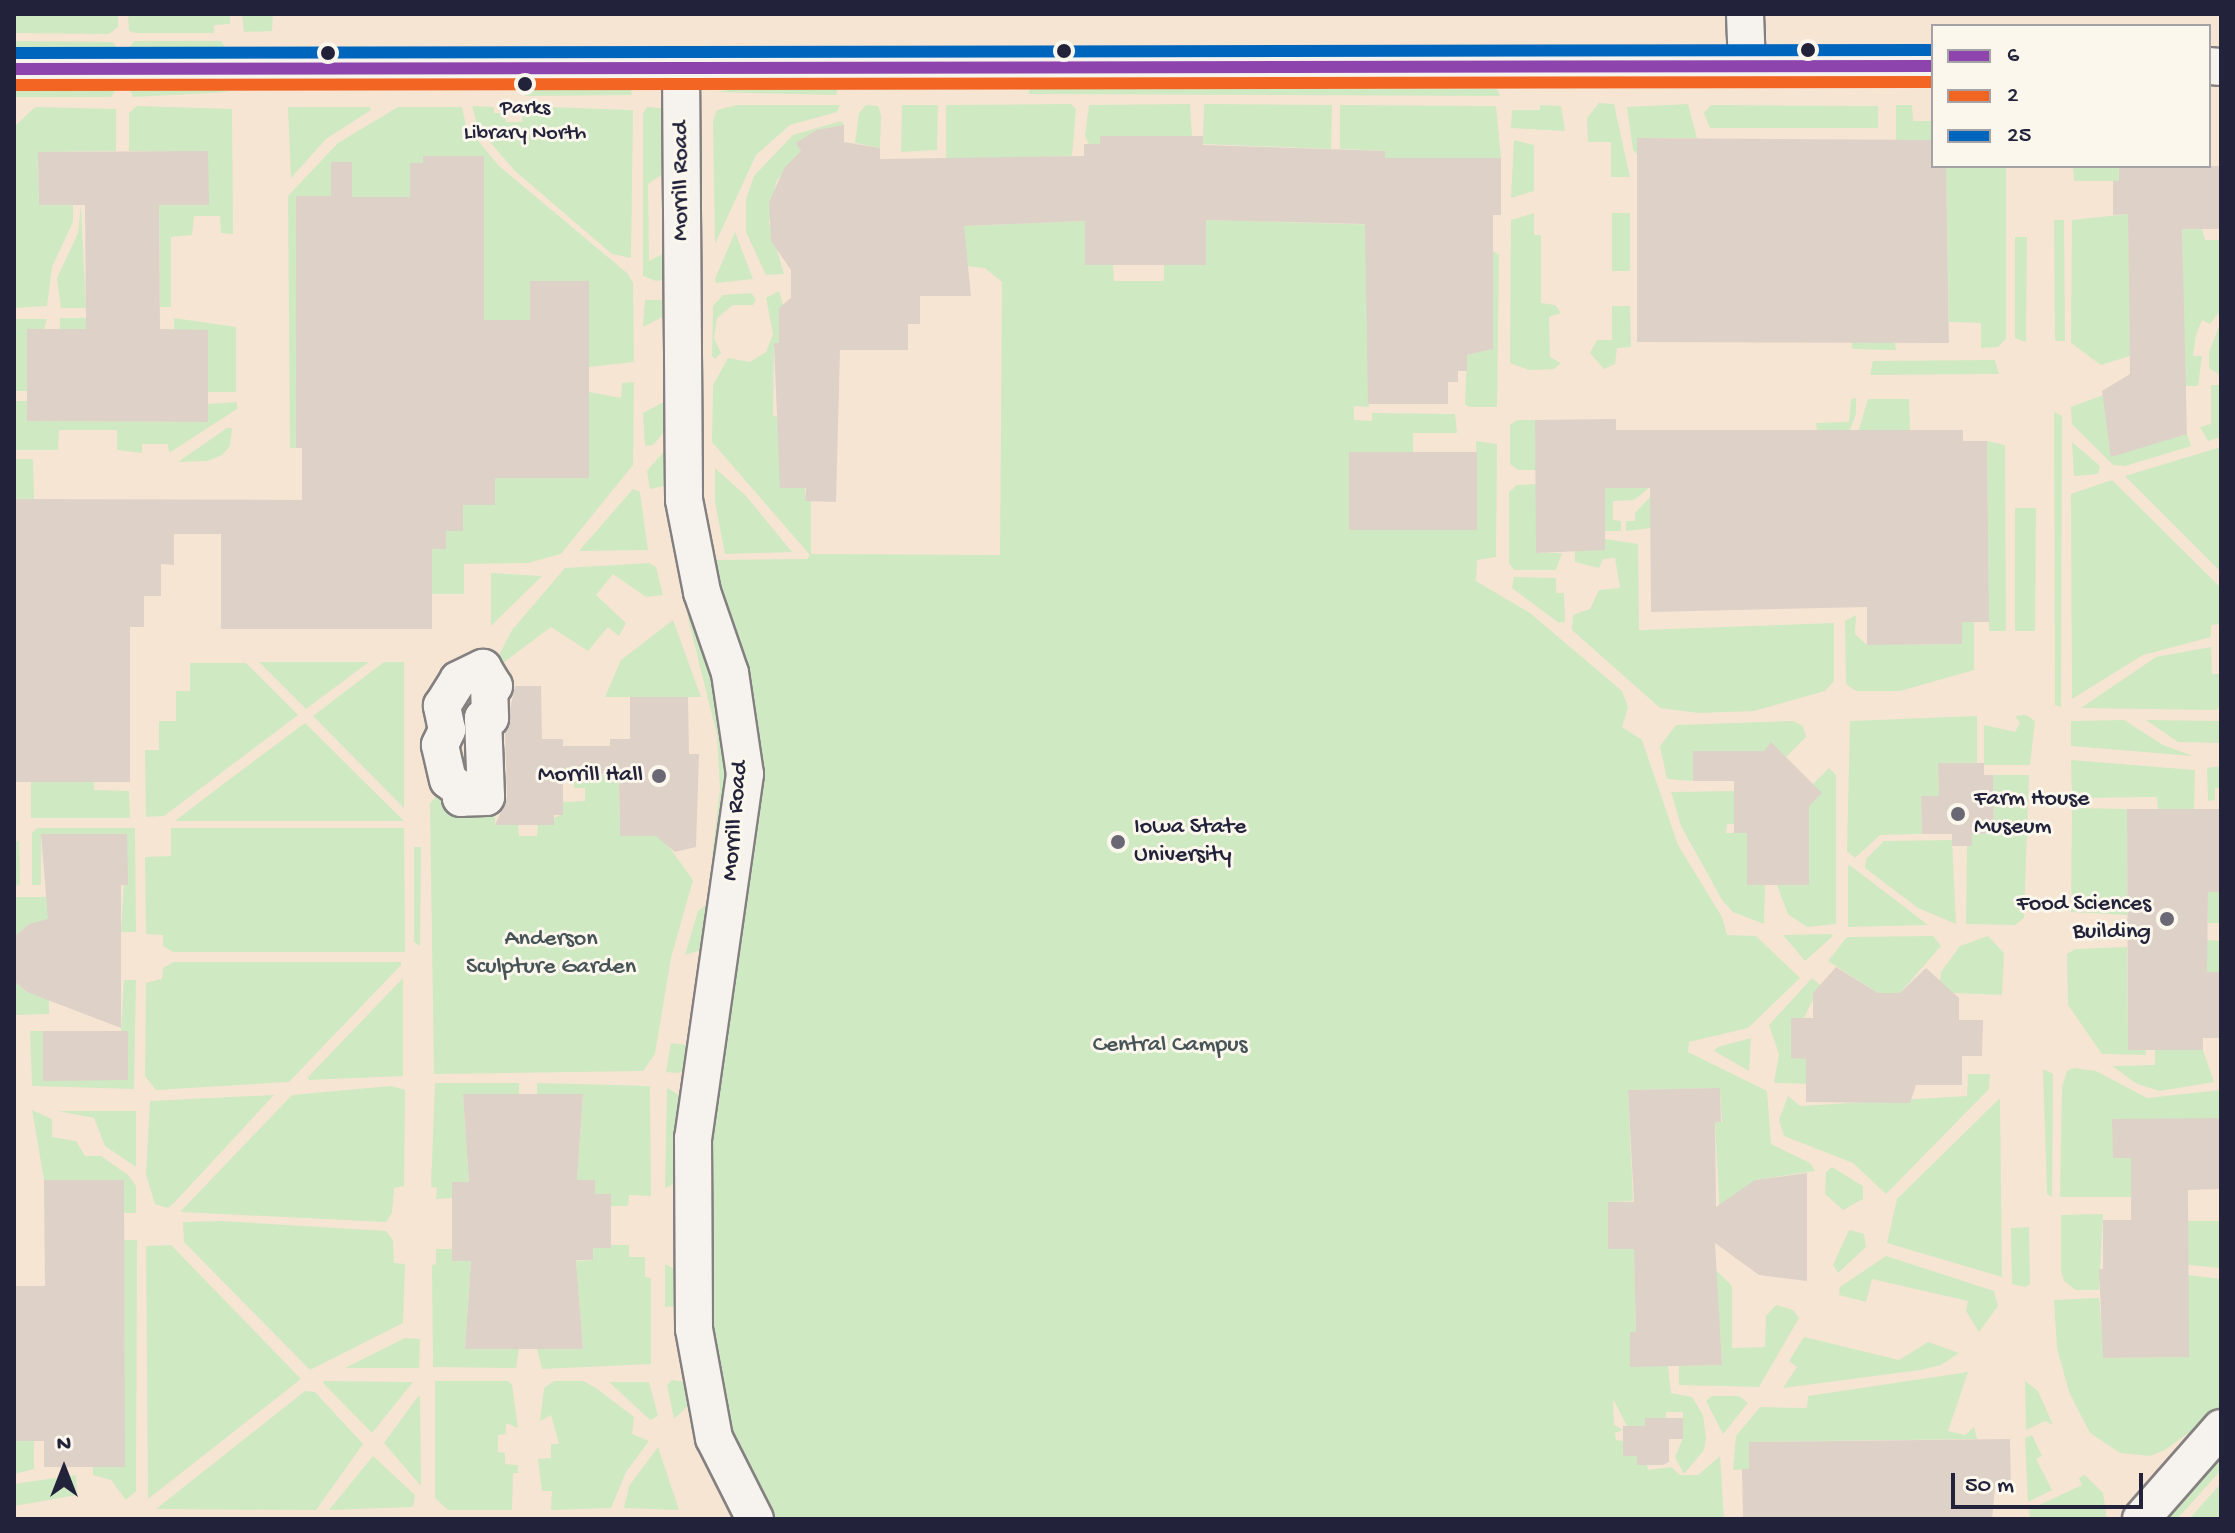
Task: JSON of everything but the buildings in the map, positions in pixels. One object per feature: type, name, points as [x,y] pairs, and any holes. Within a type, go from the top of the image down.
[{"type":"street","points":[[1745,14],[1747,66]]},
{"type":"street","points":[[14,69],[1931,66]]},
{"type":"street","name":"Morrill Road","points":[[681,67],[684,500],[702,592],[730,673],[745,774],[693,1138],[694,1329],[714,1438],[755,1519]]},
{"type":"street","points":[[2141,1519],[2221,1428]]},
{"type":"shaded area","name":"Iowa State University","points":[[14,14],[2221,14],[2221,1519],[14,1519]]},
{"type":"green space","points":[[14,14],[118,14],[118,27],[109,34],[14,33]]},
{"type":"green space","points":[[128,14],[230,14],[230,24],[214,25],[214,33],[136,33],[129,31]]},
{"type":"green space","points":[[242,14],[273,14],[272,31],[244,32]]},
{"type":"green space","points":[[14,41],[113,42],[117,49],[14,49]]},
{"type":"green space","points":[[134,41],[221,41],[226,49],[127,50]]},
{"type":"green space","points":[[525,87],[631,89],[632,95],[525,96]]},
{"type":"green space","points":[[14,88],[117,88],[111,97],[14,97]]},
{"type":"green space","points":[[129,88],[210,88],[230,92],[133,97]]},
{"type":"green space","points":[[838,88],[836,95],[717,92],[728,90]]},
{"type":"green space","points":[[1030,89],[1497,89],[1500,96],[1028,94]]},
{"type":"green space","points":[[1599,103],[1614,104],[1630,177],[1611,177],[1611,142],[1588,142],[1587,118]]},
{"type":"green space","points":[[1071,104],[1076,109],[1072,156],[946,160],[946,105]]},
{"type":"green space","points":[[1190,104],[1192,136],[1101,136],[1100,144],[1089,144],[1085,136],[1089,105]]},
{"type":"green space","points":[[1204,104],[1332,105],[1331,149],[1203,144]]},
{"type":"green space","points":[[1688,104],[1697,138],[1637,138],[1637,154],[1633,150],[1627,107]]},
{"type":"green space","points":[[737,105],[840,105],[837,112],[790,125],[756,155],[715,244],[713,121],[717,110]]},
{"type":"green space","points":[[866,105],[878,106],[881,115],[880,148],[855,143],[859,113]]},
{"type":"green space","points":[[902,105],[938,105],[937,150],[901,152]]},
{"type":"green space","points":[[1340,105],[1496,106],[1501,158],[1421,158],[1385,183],[1385,151],[1340,149]]},
{"type":"green space","points":[[1540,105],[1561,106],[1565,131],[1511,128],[1512,110],[1540,110]]},
{"type":"green space","points":[[1711,105],[1878,106],[1878,128],[1710,128],[1704,113]]},
{"type":"green space","points":[[1896,105],[1912,105],[1913,121],[1931,121],[1931,140],[1896,140]]},
{"type":"green space","points":[[137,106],[232,109],[233,234],[221,233],[220,216],[194,216],[192,235],[171,237],[171,307],[160,307],[159,205],[208,205],[208,152],[129,151],[129,113]]},
{"type":"green space","points":[[472,106],[494,107],[494,113],[505,113],[506,122],[522,122],[522,106],[633,110],[631,258],[612,254],[515,171],[478,128]]},
{"type":"green space","points":[[35,107],[116,109],[116,151],[38,152],[39,205],[73,205],[73,222],[52,267],[47,306],[14,308],[14,127]]},
{"type":"green space","points":[[288,107],[370,107],[371,110],[326,139],[291,178]]},
{"type":"green space","points":[[398,107],[462,107],[466,126],[499,166],[628,274],[633,283],[634,362],[589,367],[588,281],[531,281],[530,320],[484,320],[484,156],[423,156],[423,163],[410,163],[410,197],[296,197],[296,448],[290,448],[288,196],[338,143]]},
{"type":"green space","points":[[647,107],[669,109],[672,168],[648,184],[649,261],[672,249],[672,279],[656,281],[643,276],[643,113]]},
{"type":"green space","points":[[700,109],[702,249],[695,249],[698,113]]},
{"type":"green space","points":[[841,121],[844,125],[816,130],[797,143],[801,151],[776,182],[769,223],[784,274],[766,275],[746,232],[746,199],[754,176],[793,135]]},
{"type":"green space","points":[[1514,140],[1534,145],[1534,191],[1511,198]]},
{"type":"green space","points":[[1946,168],[2006,168],[2006,339],[1998,347],[1981,348],[1981,323],[1949,322]]},
{"type":"green space","points":[[2073,168],[2119,168],[2119,181],[2074,181]]},
{"type":"green space","points":[[81,205],[86,308],[61,308],[57,278],[78,233]]},
{"type":"green space","points":[[2182,211],[2202,229],[2205,240],[2221,240],[2221,310],[2210,324],[2202,320],[2196,335],[2193,356],[2202,356],[2198,386],[2184,386]]},
{"type":"green space","points":[[1534,213],[1534,235],[1541,235],[1541,303],[1555,305],[1561,313],[1549,317],[1550,357],[1561,363],[1554,369],[1529,370],[1510,363],[1511,220]]},
{"type":"green space","points":[[1612,213],[1630,213],[1630,271],[1612,271]]},
{"type":"green space","points":[[2128,214],[2130,356],[2101,365],[2071,343],[2072,220]]},
{"type":"green space","name":"Central Campus","points":[[1206,220],[1384,225],[1366,252],[1369,407],[1354,406],[1354,420],[1372,421],[1372,413],[1455,414],[1457,433],[1413,433],[1413,452],[1349,530],[1477,530],[1476,441],[1497,444],[1496,557],[1477,560],[1476,581],[1530,613],[1622,691],[1628,707],[1622,727],[1642,740],[1678,845],[1722,917],[1727,935],[1756,936],[1800,978],[1748,1028],[1689,1042],[1688,1052],[1767,1091],[1771,1144],[1810,1163],[1815,1171],[1755,1180],[1720,1217],[1715,1123],[1722,1122],[1720,1088],[1628,1090],[1633,1201],[1608,1202],[1608,1248],[1634,1248],[1636,1332],[1630,1332],[1630,1366],[1668,1366],[1671,1393],[1692,1397],[1703,1415],[1706,1438],[1704,1450],[1684,1474],[1675,1457],[1683,1438],[1683,1412],[1666,1412],[1666,1418],[1645,1427],[1627,1426],[1613,1399],[1614,1425],[1623,1430],[1615,1433],[1616,1440],[1623,1441],[1623,1456],[1637,1456],[1637,1465],[1647,1465],[1648,1470],[1671,1467],[1680,1475],[1698,1475],[1720,1456],[1724,1519],[755,1519],[736,1487],[693,1207],[738,844],[708,560],[807,559],[810,555],[712,442],[713,385],[728,358],[750,362],[766,352],[773,334],[766,298],[779,291],[784,308],[779,343],[774,344],[773,416],[780,417],[805,488],[805,500],[811,501],[811,554],[1000,555],[1002,282],[985,268],[965,266],[964,226],[1085,221],[1085,265],[1113,265],[1114,281],[1164,281],[1164,265],[1206,265]]},
{"type":"green space","points":[[2054,220],[2064,220],[2065,341],[2055,341]]},
{"type":"green space","points":[[735,232],[753,279],[716,283],[715,279]]},
{"type":"green space","points":[[2015,237],[2027,237],[2026,342],[2015,338]]},
{"type":"green space","points":[[1493,251],[1499,255],[1497,407],[1469,407],[1465,404],[1467,355],[1493,349]]},
{"type":"green space","points":[[751,293],[756,299],[753,305],[733,305],[717,318],[714,338],[721,353],[715,359],[712,356],[713,306],[723,295]]},
{"type":"green space","points":[[645,300],[672,300],[672,312],[643,327]]},
{"type":"green space","points":[[1612,306],[1630,306],[1631,347],[1617,348],[1615,364],[1604,369],[1590,353],[1597,340],[1612,340]]},
{"type":"green space","points":[[147,317],[147,330],[60,329],[60,318]]},
{"type":"green space","points":[[174,318],[236,327],[236,392],[208,392],[174,330]]},
{"type":"green space","points":[[14,319],[47,319],[27,391],[14,391]]},
{"type":"green space","points":[[2221,321],[2219,375],[2209,368],[2209,352]]},
{"type":"green space","points":[[1852,331],[1895,343],[1896,350],[1852,349]]},
{"type":"green space","points":[[1995,360],[1999,374],[1870,375],[1873,361]]},
{"type":"green space","points":[[634,382],[633,465],[561,554],[528,563],[464,564],[464,594],[432,594],[432,549],[446,531],[463,531],[463,505],[495,505],[495,474],[589,392],[621,398],[622,383]]},
{"type":"green space","points":[[2211,385],[2221,385],[2221,437],[2208,441],[2200,427],[2211,424]]},
{"type":"green space","points":[[2103,395],[2113,455],[2187,434],[2191,446],[2125,466],[2113,465],[2072,424],[2071,407]]},
{"type":"green space","points":[[673,397],[673,422],[653,445],[645,446],[643,413]]},
{"type":"green space","points":[[1856,398],[1856,414],[1840,457],[1817,431],[1816,423],[1849,422],[1851,399]]},
{"type":"green space","points":[[1868,399],[1909,399],[1910,431],[1853,449]]},
{"type":"green space","points":[[14,401],[27,401],[28,421],[207,422],[208,404],[237,402],[237,409],[169,453],[168,444],[142,444],[142,453],[117,450],[117,430],[59,430],[58,450],[14,450]]},
{"type":"green space","points":[[2054,412],[2062,416],[2061,707],[2055,705]]},
{"type":"green space","points":[[1517,420],[1535,420],[1536,470],[1518,470],[1510,464],[1510,425]]},
{"type":"green space","points":[[227,428],[232,428],[230,446],[222,455],[208,461],[178,462]]},
{"type":"green space","points":[[1987,441],[2005,445],[2006,631],[1989,631]]},
{"type":"green space","points":[[672,442],[669,485],[650,489],[647,471]]},
{"type":"green space","points":[[2072,442],[2100,466],[2098,474],[2074,476]]},
{"type":"green space","points":[[2221,447],[2221,572],[2125,476]]},
{"type":"green space","points":[[14,459],[33,459],[34,499],[15,499]]},
{"type":"green space","points":[[715,468],[746,496],[792,552],[725,554],[715,502]]},
{"type":"green space","points":[[2112,480],[2221,588],[2221,624],[2211,625],[2211,637],[2143,655],[2072,699],[2071,494]]},
{"type":"green space","points":[[1536,484],[1537,553],[1562,553],[1556,570],[1514,570],[1509,563],[1509,492],[1517,485]]},
{"type":"green space","points":[[1605,488],[1649,488],[1634,500],[1613,501],[1613,520],[1621,521],[1621,531],[1605,531]]},
{"type":"green space","points":[[633,489],[640,492],[648,550],[579,551]]},
{"type":"green space","points":[[1650,497],[1651,528],[1626,531],[1626,521],[1635,521],[1635,513]]},
{"type":"green space","points":[[2015,508],[2036,508],[2035,631],[2015,631]]},
{"type":"green space","points":[[1605,539],[1638,544],[1639,630],[1834,623],[1834,681],[1825,691],[1754,711],[1699,713],[1660,708],[1572,630],[1573,615],[1590,609],[1599,590],[1620,588],[1615,558],[1603,559],[1599,568],[1575,562],[1575,550],[1605,550]]},
{"type":"green space","points":[[649,563],[656,567],[663,595],[646,597],[613,574],[596,595],[626,623],[619,636],[608,627],[588,651],[551,627],[503,663],[498,657],[512,630],[565,568]]},
{"type":"green space","points":[[491,573],[542,576],[491,626]]},
{"type":"green space","points":[[1514,577],[1556,578],[1556,593],[1564,593],[1565,621],[1559,623],[1512,588]]},
{"type":"green space","points":[[687,614],[705,628],[696,632],[714,686],[724,740],[725,796],[716,863],[712,857],[720,788],[717,735]]},
{"type":"green space","points":[[1856,615],[1855,634],[1867,645],[1962,644],[1962,622],[1974,622],[1974,670],[1900,691],[1856,691],[1846,684],[1845,621]]},
{"type":"green space","points":[[673,620],[701,697],[605,697],[621,660]]},
{"type":"green space","points":[[2211,647],[2212,674],[2221,674],[2221,706],[2216,710],[2081,708],[2156,657]]},
{"type":"green space","points":[[259,662],[369,662],[306,709]]},
{"type":"green space","points":[[384,662],[404,662],[404,808],[313,716]]},
{"type":"green space","points":[[190,663],[246,663],[298,715],[164,816],[146,817],[145,750],[159,750],[159,721],[176,721],[176,691],[190,691]]},
{"type":"green space","points":[[2026,715],[2035,721],[2030,765],[1984,765],[1984,725],[2015,732],[2020,723],[2015,716]]},
{"type":"green space","points":[[1977,716],[1977,763],[1938,763],[1939,796],[1921,796],[1922,834],[1880,835],[1855,858],[1847,851],[1850,721]]},
{"type":"green space","points":[[2124,720],[2163,745],[2193,756],[2071,746],[2071,721]]},
{"type":"green space","points":[[2146,720],[2221,721],[2221,743],[2178,742]]},
{"type":"green space","points":[[1793,721],[1803,726],[1806,737],[1786,757],[1771,743],[1764,751],[1693,751],[1693,781],[1667,779],[1660,746],[1676,725]]},
{"type":"green space","points":[[305,723],[404,821],[175,821],[218,788]]},
{"type":"green space","name":"Anderson Sculpture Garden","points":[[574,758],[593,774],[619,774],[620,836],[661,836],[693,880],[671,958],[655,1054],[643,1071],[434,1074],[430,804],[448,780],[461,814],[495,814],[495,825],[518,825],[519,836],[537,836],[538,825],[563,814],[563,802],[585,801],[585,788],[574,788]]},
{"type":"green space","points":[[2071,760],[2195,770],[2194,809],[2158,809],[2157,797],[2072,798]]},
{"type":"green space","points":[[2221,766],[2221,788],[2215,788],[2215,800],[2208,801],[2207,768]]},
{"type":"green space","points":[[1829,768],[1836,775],[1836,924],[1807,927],[1788,914],[1777,885],[1809,884],[1809,806],[1813,784]]},
{"type":"green space","points":[[1993,775],[2029,775],[2024,918],[2015,925],[1966,924],[1967,845],[1972,845],[1972,834],[1994,833]]},
{"type":"green space","points":[[31,782],[94,782],[94,790],[129,791],[130,818],[31,818]]},
{"type":"green space","points":[[1734,791],[1734,824],[1727,824],[1726,833],[1747,833],[1747,884],[1765,885],[1764,924],[1733,912],[1722,900],[1681,826],[1671,792]]},
{"type":"green space","points":[[2072,808],[2127,809],[2127,915],[2071,912]]},
{"type":"green space","points":[[37,828],[135,828],[136,932],[121,932],[127,834],[41,834],[41,885],[32,885],[32,833]]},
{"type":"green space","points":[[171,828],[404,828],[405,952],[173,952],[163,946],[163,935],[146,934],[145,857],[171,856]]},
{"type":"green space","points":[[19,839],[20,884],[14,887],[14,844]]},
{"type":"green space","points":[[1952,840],[1956,924],[1918,908],[1865,868],[1866,859],[1884,841]]},
{"type":"green space","points":[[414,847],[421,847],[420,946],[414,942]]},
{"type":"green space","points":[[1848,865],[1851,866],[1928,925],[1848,927]]},
{"type":"green space","points":[[2208,892],[2221,892],[2221,923],[2208,923]]},
{"type":"green space","points":[[14,897],[48,897],[48,922],[29,924],[14,937]]},
{"type":"green space","points":[[709,902],[713,946],[685,955],[698,911]]},
{"type":"green space","points":[[1832,934],[1833,936],[1805,961],[1783,935]]},
{"type":"green space","points":[[1933,936],[1941,946],[1900,993],[1878,993],[1828,961],[1847,937]]},
{"type":"green space","points":[[1988,936],[2004,953],[2002,995],[1953,993],[1940,981],[1941,972],[1960,946]]},
{"type":"green space","points":[[2207,940],[2221,941],[2221,972],[2207,972]]},
{"type":"green space","points":[[2127,947],[2128,1050],[2146,1050],[2146,1055],[2102,1054],[2068,1005],[2067,954],[2075,949]]},
{"type":"green space","points":[[174,962],[401,962],[401,965],[289,1082],[156,1090],[145,1076],[146,983],[162,979],[163,968]]},
{"type":"green space","points":[[403,978],[403,1076],[309,1080],[308,1077]]},
{"type":"green space","points":[[1812,978],[1820,985],[1804,1018],[1805,1059],[1814,1067],[1814,1084],[1774,1083],[1779,1054],[1769,1025]]},
{"type":"green space","points":[[124,980],[136,980],[134,1089],[32,1086],[30,1031],[43,1031],[43,1081],[128,1031],[121,1031]]},
{"type":"green space","points":[[14,981],[27,992],[49,996],[49,1014],[14,1015]]},
{"type":"green space","points":[[1751,1038],[1749,1071],[1714,1051],[1718,1047]]},
{"type":"green space","points":[[671,1043],[694,1046],[685,1070],[678,1073],[666,1072]]},
{"type":"green space","points":[[2155,1050],[2203,1050],[2214,1082],[2160,1091],[2137,1084],[2112,1066],[2155,1065]]},
{"type":"green space","points":[[2074,1068],[2096,1071],[2147,1098],[2221,1090],[2221,1118],[2113,1158],[2131,1158],[2131,1197],[2060,1197],[2062,1087],[2067,1071]]},
{"type":"green space","points":[[2043,1069],[2053,1074],[2052,1197],[2047,1194]]},
{"type":"green space","points":[[1968,1074],[1990,1074],[1989,1089],[1886,1194],[1853,1163],[1784,1136],[1779,1120],[1788,1096],[1800,1106],[1967,1096]]},
{"type":"green space","points":[[435,1083],[519,1083],[519,1095],[463,1095],[469,1182],[453,1182],[452,1198],[436,1199],[437,1188],[431,1187]]},
{"type":"green space","points":[[537,1083],[650,1086],[651,1196],[629,1195],[628,1206],[611,1206],[611,1194],[595,1194],[595,1180],[577,1180],[583,1095],[537,1095]]},
{"type":"green space","points":[[391,1086],[405,1090],[404,1186],[394,1188],[392,1213],[386,1222],[180,1212],[292,1095]]},
{"type":"green space","points":[[667,1088],[686,1099],[679,1182],[665,1188]]},
{"type":"green space","points":[[274,1095],[174,1203],[168,1208],[155,1204],[146,1175],[150,1101]]},
{"type":"green space","points":[[2000,1098],[2002,1277],[1887,1243],[1897,1199]]},
{"type":"green space","points":[[32,1110],[52,1119],[52,1137],[76,1141],[85,1156],[101,1156],[128,1175],[136,1186],[136,1213],[124,1213],[124,1180],[44,1180]]},
{"type":"green space","points":[[58,1111],[136,1111],[136,1167],[105,1146],[94,1118]]},
{"type":"green space","points":[[1832,1167],[1863,1186],[1863,1199],[1843,1210],[1825,1194],[1826,1172]]},
{"type":"green space","points":[[2103,1214],[2099,1290],[2076,1290],[2064,1281],[2061,1271],[2061,1215]]},
{"type":"green space","points":[[222,1221],[386,1231],[393,1240],[394,1263],[405,1264],[403,1323],[310,1370],[184,1242],[183,1222]]},
{"type":"green space","points":[[2188,1221],[2221,1221],[2221,1268],[2188,1265]]},
{"type":"green space","points":[[2029,1227],[2030,1284],[2025,1287],[2012,1284],[2011,1228]]},
{"type":"green space","points":[[1849,1230],[1864,1234],[1866,1247],[1838,1273],[1833,1265]]},
{"type":"green space","points":[[124,1240],[137,1240],[136,1491],[126,1500],[111,1480],[93,1475],[93,1467],[125,1467]]},
{"type":"green space","points":[[171,1245],[301,1379],[148,1499],[146,1246]]},
{"type":"green space","points":[[629,1245],[629,1257],[645,1257],[645,1277],[651,1278],[651,1364],[542,1369],[537,1349],[583,1349],[576,1261],[593,1260],[593,1248]]},
{"type":"green space","points":[[436,1249],[452,1249],[453,1261],[471,1261],[465,1348],[519,1349],[516,1368],[433,1367],[432,1265],[436,1264]]},
{"type":"green space","points":[[1886,1256],[1994,1291],[1998,1306],[1979,1332],[1966,1311],[1968,1301],[1872,1279],[1866,1302],[1839,1295],[1840,1287]]},
{"type":"green space","points":[[665,1264],[680,1272],[683,1306],[665,1307]]},
{"type":"green space","points":[[1716,1270],[1732,1286],[1732,1348],[1765,1347],[1766,1316],[1776,1305],[1793,1310],[1799,1318],[1759,1387],[1679,1385],[1679,1366],[1722,1365]]},
{"type":"green space","points":[[2188,1275],[2221,1279],[2221,1409],[2165,1450],[2150,1456],[2120,1453],[2090,1433],[2069,1392],[2057,1348],[2054,1300],[2099,1298],[2104,1358],[2188,1357]]},
{"type":"green space","points":[[1804,1337],[1899,1360],[1928,1342],[1959,1353],[1941,1365],[1920,1370],[1783,1388],[1797,1367],[1789,1361]]},
{"type":"green space","points":[[405,1338],[420,1339],[419,1368],[345,1368]]},
{"type":"green space","points":[[14,1353],[16,1441],[34,1441],[34,1469],[14,1474]]},
{"type":"green space","points":[[1968,1372],[1948,1431],[1965,1435],[1974,1427],[1977,1439],[1749,1442],[1749,1469],[1733,1470],[1736,1436],[1760,1407],[1807,1408],[1808,1396]]},
{"type":"green space","points":[[672,1380],[692,1383],[693,1401],[674,1419],[667,1385]]},
{"type":"green space","points":[[324,1381],[413,1382],[372,1433],[323,1383]]},
{"type":"green space","points":[[435,1381],[508,1381],[512,1385],[518,1428],[506,1423],[506,1434],[498,1435],[498,1452],[505,1453],[505,1464],[518,1465],[518,1473],[513,1473],[512,1510],[448,1510],[435,1498]]},
{"type":"green space","points":[[554,1381],[583,1381],[596,1388],[634,1417],[632,1434],[649,1441],[626,1472],[611,1508],[551,1510],[552,1491],[542,1491],[538,1459],[551,1458],[551,1444],[559,1444],[551,1415],[540,1421],[544,1388]]},
{"type":"green space","points":[[2025,1381],[2038,1391],[2053,1425],[2045,1421],[2026,1430]]},
{"type":"green space","points":[[609,1382],[649,1382],[658,1416],[650,1420]]},
{"type":"green space","points":[[305,1391],[315,1392],[363,1444],[316,1510],[156,1509]]},
{"type":"green space","points":[[1712,1396],[1739,1396],[1748,1403],[1723,1434],[1706,1401]]},
{"type":"green space","points":[[420,1397],[421,1486],[384,1443]]},
{"type":"green space","points":[[2032,1435],[2042,1456],[2036,1459],[2052,1490],[2028,1502],[2025,1438]]},
{"type":"green space","points":[[658,1447],[679,1510],[624,1508],[629,1486]]},
{"type":"green space","points":[[2221,1453],[2221,1470],[2177,1519],[2161,1519]]},
{"type":"green space","points":[[373,1456],[415,1495],[413,1507],[329,1510]]},
{"type":"green space","points":[[76,1475],[77,1495],[14,1506],[14,1484]]},
{"type":"green space","points":[[2085,1475],[2103,1493],[2107,1519],[2030,1519],[2029,1510],[2082,1485],[2079,1478]]},
{"type":"green space","points":[[2221,1484],[2221,1519],[2189,1519],[2216,1489]]},
{"type":"transit line","name":"25","points":[[14,53],[1931,50]]},
{"type":"transit line","name":"6","points":[[14,69],[1931,66]]},
{"type":"transit line","name":"2","points":[[14,85],[1931,82]]},
{"type":"place","name":"Parks Library North","points":[[525,84]]},
{"type":"place","name":"Morrill Hall","points":[[659,776]]},
{"type":"place","name":"Farm House Museum","points":[[1958,814]]},
{"type":"place","name":"Iowa State University","points":[[1118,842]]},
{"type":"place","name":"Food Sciences Building","points":[[2167,919]]}]
